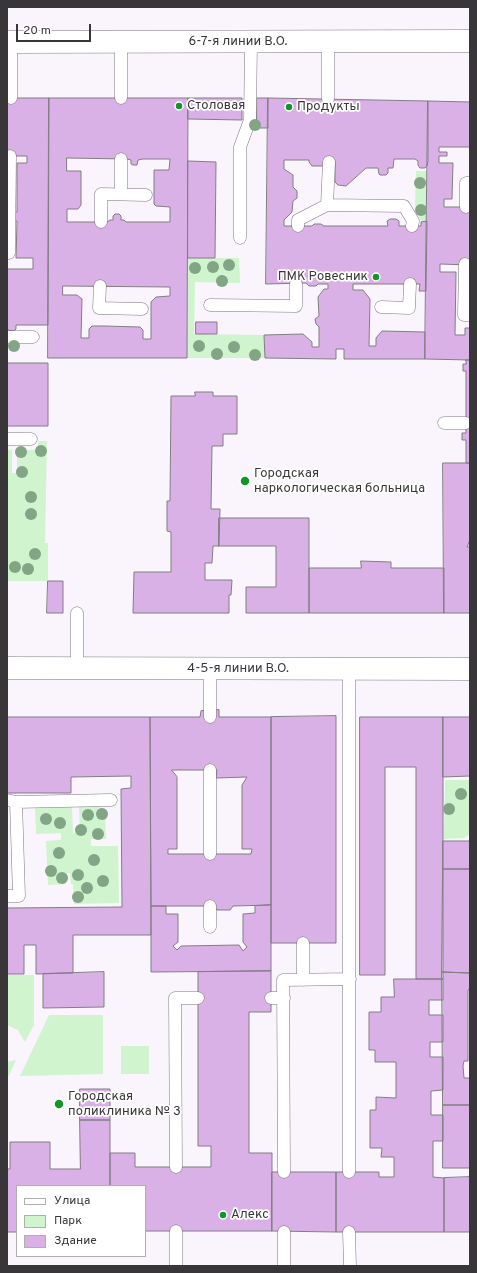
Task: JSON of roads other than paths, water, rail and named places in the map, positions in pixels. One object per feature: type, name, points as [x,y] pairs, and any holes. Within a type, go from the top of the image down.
[{"type":"street","name":"6-7-я линии В.О.","points":[[9,42],[470,41]]},
{"type":"street","name":"4-5-я линии В.О.","points":[[7,668],[470,669]]},
{"type":"lane","points":[[240,238],[240,147],[250,120],[251,41]]},
{"type":"lane","points":[[9,42],[10,98]]},
{"type":"lane","points":[[121,42],[121,98]]},
{"type":"lane","points":[[328,42],[328,99]]},
{"type":"lane","points":[[7,253],[10,156]]},
{"type":"lane","points":[[121,159],[121,194]]},
{"type":"lane","points":[[327,205],[329,162]]},
{"type":"lane","points":[[466,207],[466,183],[470,183]]},
{"type":"lane","points":[[101,222],[101,194],[146,195]]},
{"type":"lane","points":[[298,226],[298,220],[327,205],[404,206],[413,221],[412,226]]},
{"type":"lane","points":[[465,264],[464,315],[470,315]]},
{"type":"lane","points":[[210,305],[296,306],[296,284]]},
{"type":"lane","points":[[381,307],[409,308],[410,284]]},
{"type":"lane","points":[[100,286],[99,308],[142,309]]},
{"type":"lane","points":[[7,337],[33,337]]},
{"type":"lane","points":[[444,423],[466,423]]},
{"type":"lane","points":[[7,439],[31,439]]},
{"type":"lane","points":[[76,668],[77,613]]},
{"type":"lane","points":[[210,668],[210,717]]},
{"type":"lane","points":[[349,1172],[350,669]]},
{"type":"lane","points":[[210,770],[210,854]]},
{"type":"lane","points":[[7,896],[19,896],[11,801],[111,800]]},
{"type":"lane","points":[[210,906],[210,927]]},
{"type":"lane","points":[[303,943],[303,980]]},
{"type":"lane","points":[[284,1172],[283,980],[350,980]]},
{"type":"lane","points":[[176,1167],[175,998],[198,998]]},
{"type":"lane","points":[[271,998],[284,998]]},
{"type":"lane","points":[[176,1231],[176,1266]]},
{"type":"lane","points":[[284,1232],[284,1266]]},
{"type":"lane","points":[[349,1232],[350,1266]]},
{"type":"place","name":"Столовая","points":[[179,106]]},
{"type":"place","name":"Продукты","points":[[289,107]]},
{"type":"place","name":"ПМК Ровесник","points":[[376,277]]},
{"type":"place","name":"Городская наркологическая больница","points":[[245,481]]},
{"type":"place","name":"Городская поликлиника № 3","points":[[59,1104]]},
{"type":"place","name":"Алекс","points":[[223,1215]]}]
